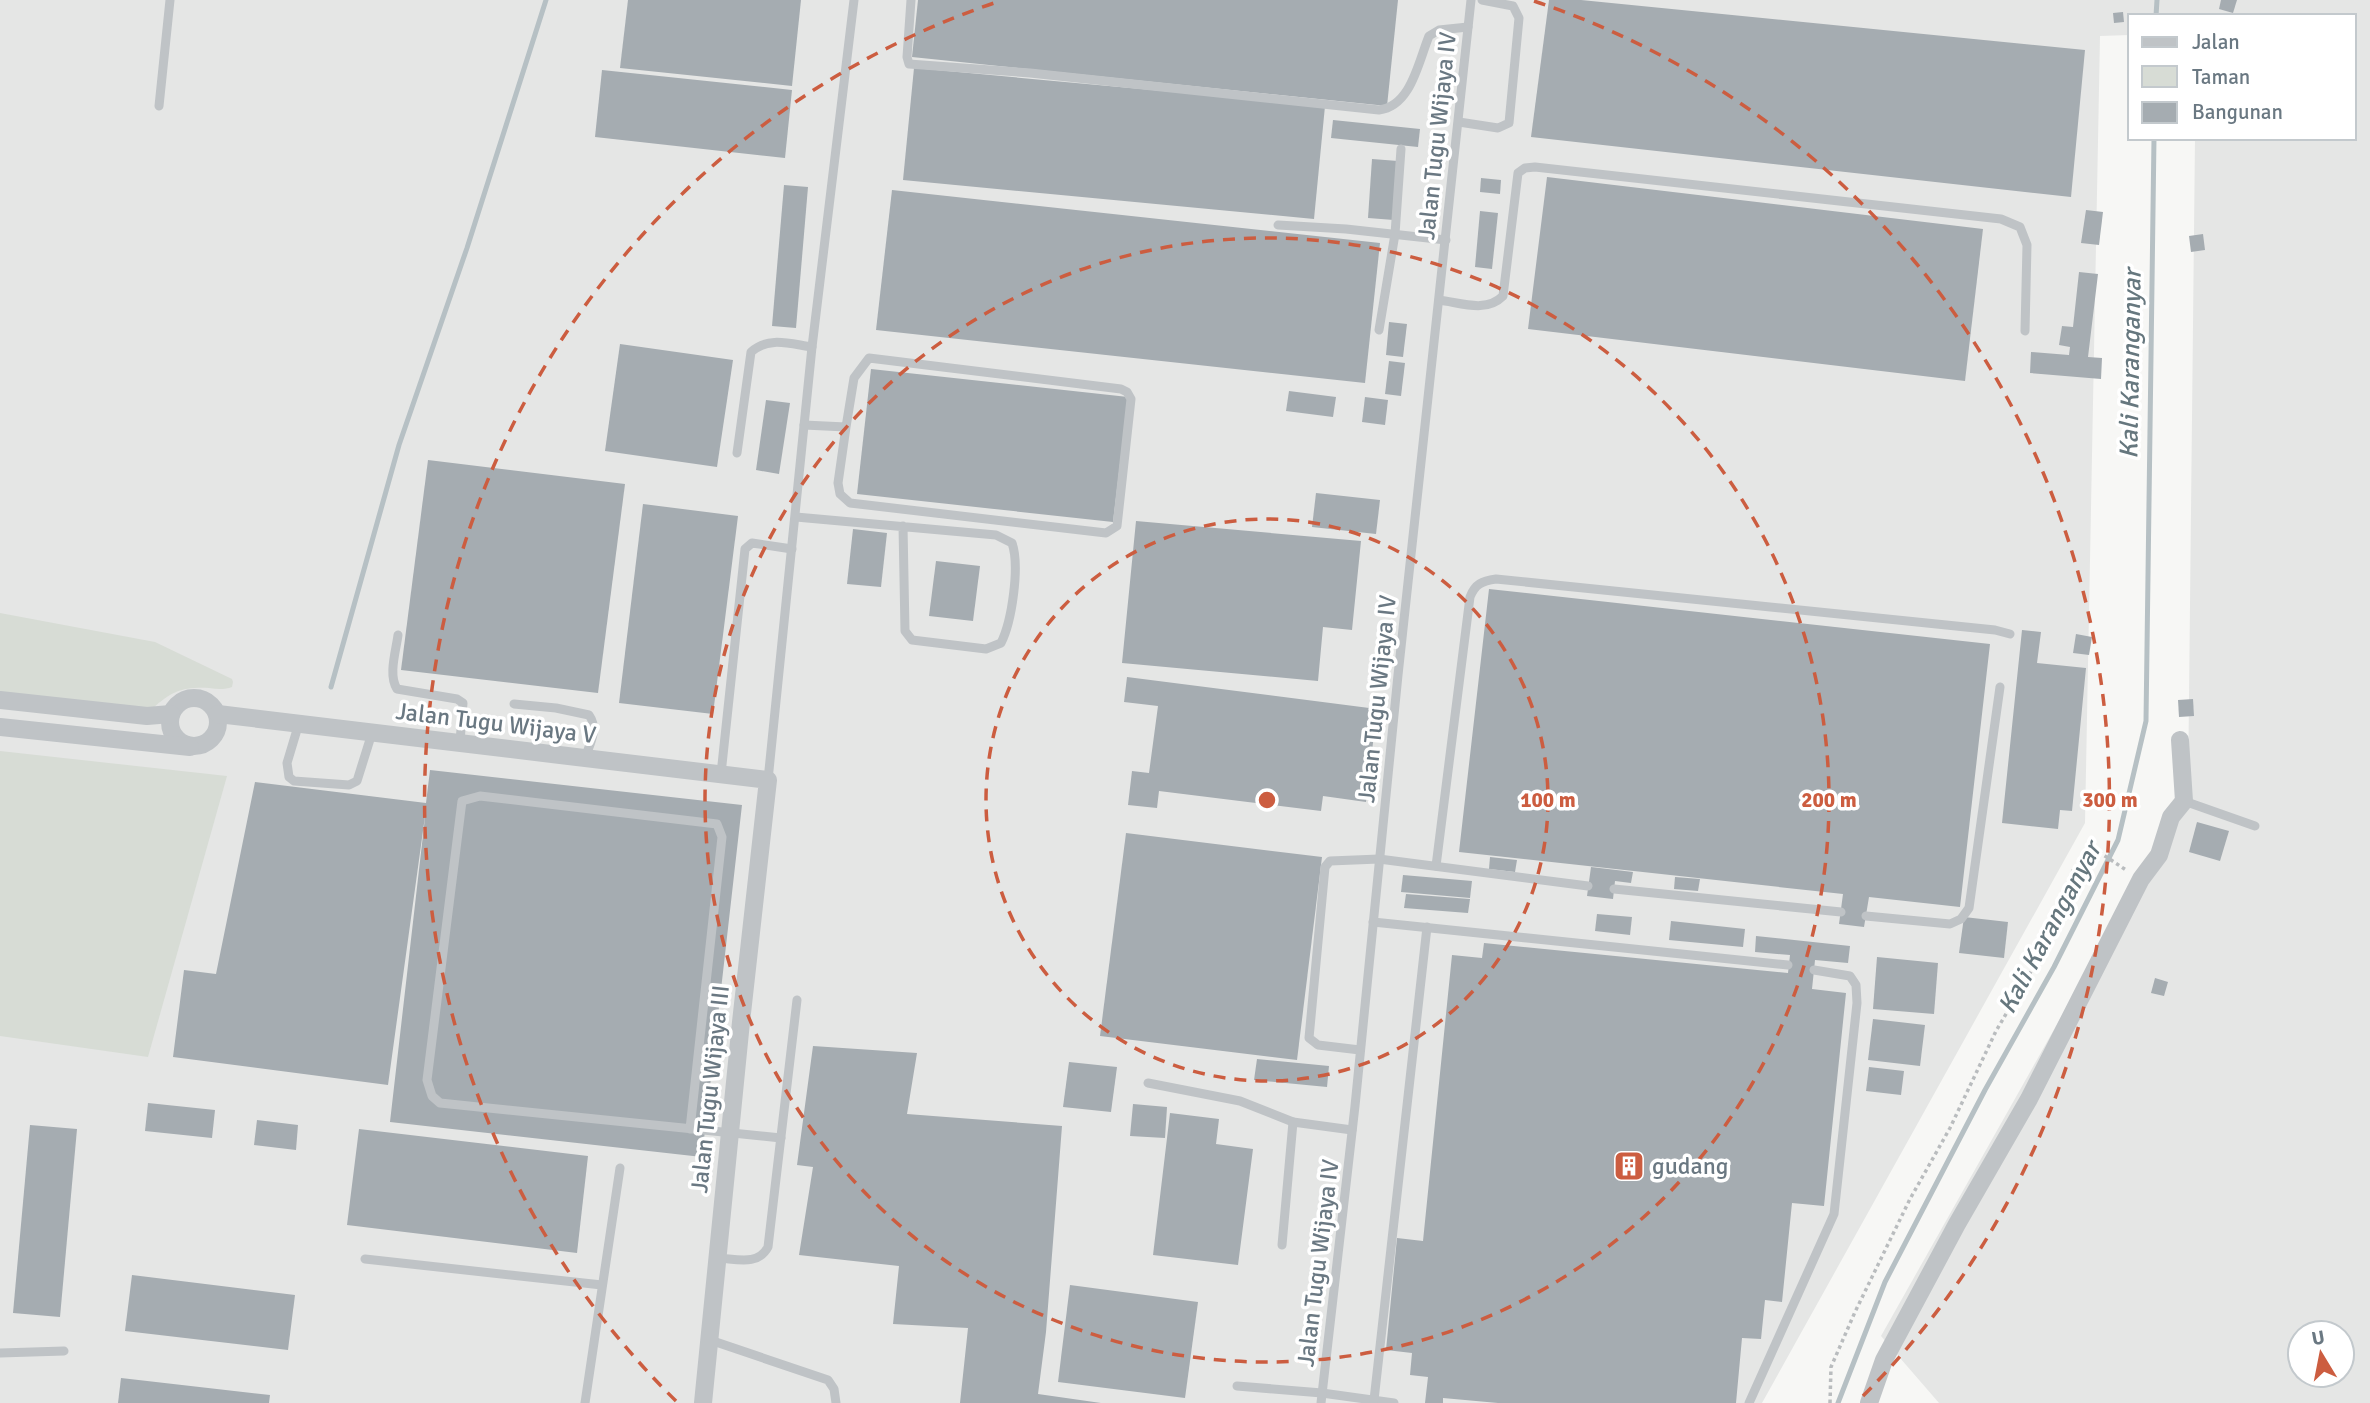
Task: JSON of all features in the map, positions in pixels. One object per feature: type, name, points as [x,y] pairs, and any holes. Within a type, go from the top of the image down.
[{"type":"street","points":[[0,727],[190,747],[206,744],[218,731],[218,714],[207,701],[199,698],[182,701],[171,714],[171,731],[175,738],[190,747]]},
{"type":"street","points":[[0,700],[147,716],[171,714]]},
{"type":"street","name":"Jalan Tugu Wijaya V","points":[[218,714],[768,780]]},
{"type":"street","points":[[1869,1403],[1888,1353],[1957,1224],[2029,1099],[2133,894],[2161,850],[2171,817],[2183,801],[2180,740]]},
{"type":"street","name":"Jalan Tugu Wijaya III","points":[[703,1403],[768,780]]},
{"type":"lane","points":[[159,106],[170,0]]},
{"type":"lane","points":[[768,780],[812,347],[854,0]]},
{"type":"lane","points":[[911,0],[907,57],[909,64],[1030,73],[1379,110],[1391,108],[1405,97],[1433,32],[1468,27]]},
{"type":"lane","name":"Jalan Tugu Wijaya IV","points":[[1322,1398],[1471,0]]},
{"type":"lane","points":[[1458,122],[1498,128],[1509,123],[1519,18],[1513,6],[1482,0]]},
{"type":"lane","points":[[1379,330],[1395,234],[1401,149]]},
{"type":"lane","points":[[1439,300],[1486,307],[1495,304],[1503,296],[1518,173],[1525,168],[1535,167],[2001,219],[2020,227],[2027,245],[2025,331]]},
{"type":"lane","points":[[1278,225],[1446,240]]},
{"type":"lane","points":[[737,453],[751,352],[760,345],[776,341],[812,347]]},
{"type":"lane","points":[[869,358],[1121,389],[1127,392],[1131,399],[1117,526],[1106,533],[850,503],[840,494],[838,483],[846,427],[854,378],[869,358]]},
{"type":"lane","points":[[804,425],[846,427]]},
{"type":"lane","points":[[796,517],[996,535],[1012,542],[1017,556],[1007,631],[1001,643],[986,649],[912,640],[905,631],[903,527]]},
{"type":"lane","points":[[721,774],[745,549],[752,543],[792,548]]},
{"type":"lane","points":[[1436,866],[1470,597],[1474,587],[1484,581],[1496,579],[1996,630],[2010,634]]},
{"type":"lane","points":[[398,635],[394,684],[397,689],[457,699],[463,703],[460,742]]},
{"type":"lane","points":[[1866,916],[1950,924],[1966,914],[2000,687]]},
{"type":"lane","points":[[514,704],[556,708],[589,715],[593,721],[594,732],[585,758]]},
{"type":"lane","points":[[299,723],[287,763],[289,776],[294,781],[349,785],[358,781],[372,733]]},
{"type":"lane","points":[[690,1129],[722,837],[717,824],[480,796],[462,801],[428,1080],[432,1096],[440,1103],[690,1129],[781,1138]]},
{"type":"lane","points":[[2183,801],[2255,826]]},
{"type":"lane","points":[[1360,1050],[1318,1045],[1309,1038],[1325,867],[1330,861],[1379,859],[1588,886]]},
{"type":"lane","points":[[1614,889],[1841,912]]},
{"type":"lane","points":[[1373,922],[1788,965]]},
{"type":"lane","points":[[1374,1400],[1427,927]]},
{"type":"lane","points":[[1749,1403],[1834,1214],[1857,1003],[1856,985],[1850,976],[1814,970]]},
{"type":"lane","points":[[718,1258],[757,1260],[768,1247],[797,1000]]},
{"type":"lane","points":[[1148,1083],[1240,1101],[1293,1122],[1352,1130]]},
{"type":"lane","points":[[1282,1245],[1293,1122]]},
{"type":"lane","points":[[584,1403],[620,1168]]},
{"type":"lane","points":[[365,1259],[602,1285]]},
{"type":"lane","points":[[710,1340],[828,1380],[834,1389],[836,1403]]},
{"type":"lane","points":[[0,1353],[64,1351]]},
{"type":"lane","points":[[1237,1386],[1322,1398],[1394,1403]]},
{"type":"path","points":[[1830,1403],[1830,1367],[1880,1259],[1950,1128],[1996,1031],[2067,909],[2073,869],[2099,852],[2127,870]]},
{"type":"shaded area","points":[[0,0],[2370,0],[2370,1403],[1939,1403],[1881,1336],[2188,792],[2195,140],[2356,140],[2356,14],[2128,14],[2128,35],[2100,36],[2085,823],[1762,1403],[0,1403]]},
{"type":"green space","points":[[0,613],[155,642],[232,679],[232,687],[184,689],[172,694],[152,709],[0,693]]},
{"type":"green space","points":[[0,751],[227,776],[148,1057],[0,1036]]},
{"type":"building","points":[[628,0],[801,0],[792,86],[620,68]]},
{"type":"building","points":[[918,0],[1398,0],[1387,106],[912,57]]},
{"type":"building","points":[[1549,0],[1581,0],[2085,50],[2071,197],[1531,137]]},
{"type":"building","points":[[2221,0],[2237,0],[2233,13],[2219,9]]},
{"type":"building","points":[[2123,12],[2124,22],[2114,23],[2113,13]]},
{"type":"building","points":[[914,68],[1325,106],[1314,219],[903,180]]},
{"type":"building","points":[[602,70],[792,90],[785,158],[595,137]]},
{"type":"building","points":[[1333,120],[1420,129],[1418,147],[1331,138]]},
{"type":"building","points":[[1372,159],[1398,161],[1394,220],[1368,218]]},
{"type":"building","points":[[1547,177],[1983,229],[1965,381],[1528,329]]},
{"type":"building","points":[[1481,178],[1501,180],[1500,194],[1480,192]]},
{"type":"building","points":[[784,185],[808,187],[796,328],[772,326]]},
{"type":"building","points":[[892,190],[1380,243],[1365,383],[876,330]]},
{"type":"building","points":[[2086,210],[2103,212],[2099,245],[2081,243]]},
{"type":"building","points":[[1480,211],[1498,213],[1492,269],[1475,267]]},
{"type":"building","points":[[2203,234],[2205,250],[2191,252],[2189,236]]},
{"type":"building","points":[[2079,272],[2098,274],[2088,357],[2102,358],[2101,379],[2030,373],[2031,352],[2069,355],[2070,347],[2059,345],[2062,326],[2073,327]]},
{"type":"building","points":[[1389,322],[1407,324],[1403,357],[1386,355]]},
{"type":"building","points":[[620,344],[733,360],[717,467],[605,451]]},
{"type":"building","points":[[1389,361],[1405,363],[1401,396],[1385,394]]},
{"type":"building","points":[[871,369],[1128,397],[1113,522],[857,494]]},
{"type":"building","points":[[1289,391],[1336,397],[1333,417],[1286,411]]},
{"type":"building","points":[[1365,397],[1388,400],[1385,425],[1362,422]]},
{"type":"building","points":[[766,400],[790,403],[779,474],[756,470]]},
{"type":"building","points":[[428,460],[625,484],[598,693],[401,670]]},
{"type":"building","points":[[1316,493],[1380,500],[1376,534],[1312,527]]},
{"type":"building","points":[[643,504],[738,516],[713,714],[619,703]]},
{"type":"building","points":[[1136,521],[1361,541],[1352,630],[1323,627],[1318,681],[1122,663]]},
{"type":"building","points":[[853,529],[887,533],[881,587],[847,584]]},
{"type":"building","points":[[936,561],[980,566],[973,621],[929,616]]},
{"type":"building","points":[[1489,589],[1990,644],[1960,907],[1869,897],[1864,927],[1839,924],[1843,894],[1459,852]]},
{"type":"building","points":[[2022,630],[2041,632],[2037,663],[2086,668],[2072,811],[2060,810],[2058,829],[2002,823]]},
{"type":"building","points":[[2076,634],[2092,637],[2089,655],[2073,653]]},
{"type":"building","points":[[1127,677],[1377,709],[1366,802],[1323,796],[1321,811],[1159,791],[1157,808],[1128,805],[1132,771],[1149,773],[1158,706],[1124,702]]},
{"type":"building","points":[[2193,699],[2194,716],[2179,717],[2178,700]]},
{"type":"building","points":[[430,770],[742,805],[702,1157],[390,1122],[426,809],[388,1085],[173,1057],[184,970],[216,974],[255,782],[426,803]]},
{"type":"building","points":[[2197,822],[2229,831],[2220,861],[2189,852]]},
{"type":"building","points":[[1126,833],[1322,857],[1297,1060],[1100,1036]]},
{"type":"building","points":[[1490,857],[1517,860],[1515,872],[1489,869]]},
{"type":"building","points":[[1591,867],[1633,872],[1631,883],[1615,881],[1613,899],[1587,896]]},
{"type":"building","points":[[1403,875],[1472,881],[1470,898],[1401,892]]},
{"type":"building","points":[[1675,877],[1700,879],[1698,891],[1674,889]]},
{"type":"building","points":[[1406,894],[1470,899],[1468,913],[1404,908]]},
{"type":"building","points":[[1597,914],[1632,917],[1630,935],[1595,931]]},
{"type":"building","points":[[1964,917],[2008,922],[2004,958],[1959,953]]},
{"type":"building","points":[[1671,921],[1745,929],[1743,947],[1669,940]]},
{"type":"building","name":"gudang","points":[[1756,936],[1850,946],[1848,963],[1815,960],[1812,989],[1846,993],[1824,1206],[1792,1203],[1782,1302],[1765,1300],[1761,1339],[1742,1338],[1736,1403],[1498,1403],[1443,1398],[1443,1403],[1425,1403],[1428,1377],[1410,1375],[1412,1353],[1386,1350],[1397,1238],[1423,1241],[1452,955],[1482,958],[1484,943],[1788,973],[1790,955],[1755,952]]},
{"type":"building","points":[[1877,957],[1938,963],[1934,1014],[1873,1009]]},
{"type":"building","points":[[2155,978],[2168,982],[2164,996],[2151,993]]},
{"type":"building","points":[[1873,1019],[1925,1025],[1920,1066],[1868,1060]]},
{"type":"building","points":[[813,1046],[917,1053],[907,1114],[1062,1126],[1046,1332],[1038,1394],[1101,1403],[960,1403],[968,1328],[893,1324],[899,1266],[799,1255],[813,1167],[797,1165]]},
{"type":"building","points":[[1257,1059],[1329,1066],[1327,1087],[1254,1080]]},
{"type":"building","points":[[1069,1062],[1117,1067],[1111,1112],[1063,1107]]},
{"type":"building","points":[[1869,1067],[1904,1071],[1901,1095],[1866,1091]]},
{"type":"building","points":[[148,1103],[215,1110],[212,1138],[145,1131]]},
{"type":"building","points":[[1133,1104],[1167,1107],[1165,1138],[1130,1136]]},
{"type":"building","points":[[1170,1113],[1219,1119],[1216,1144],[1253,1149],[1238,1265],[1153,1255]]},
{"type":"building","points":[[257,1120],[298,1125],[296,1150],[254,1145]]},
{"type":"building","points":[[30,1125],[77,1129],[60,1317],[13,1313]]},
{"type":"building","points":[[359,1129],[588,1156],[577,1253],[347,1225]]},
{"type":"building","points":[[132,1275],[295,1295],[288,1350],[125,1331]]},
{"type":"building","points":[[1070,1285],[1198,1302],[1185,1398],[1058,1382]]},
{"type":"building","points":[[121,1378],[270,1395],[269,1403],[118,1403]]},
{"type":"waterway","points":[[331,687],[399,445],[467,248],[546,0]]},
{"type":"waterway","name":"Kali Karanganyar","points":[[2156,14],[2157,0]]},
{"type":"waterway","name":"Kali Karanganyar","points":[[1838,1403],[1885,1282],[1985,1090],[2054,967],[2118,840],[2146,721],[2154,140]]},
{"type":"place","name":"gudang","points":[[1629,1166]]}]
